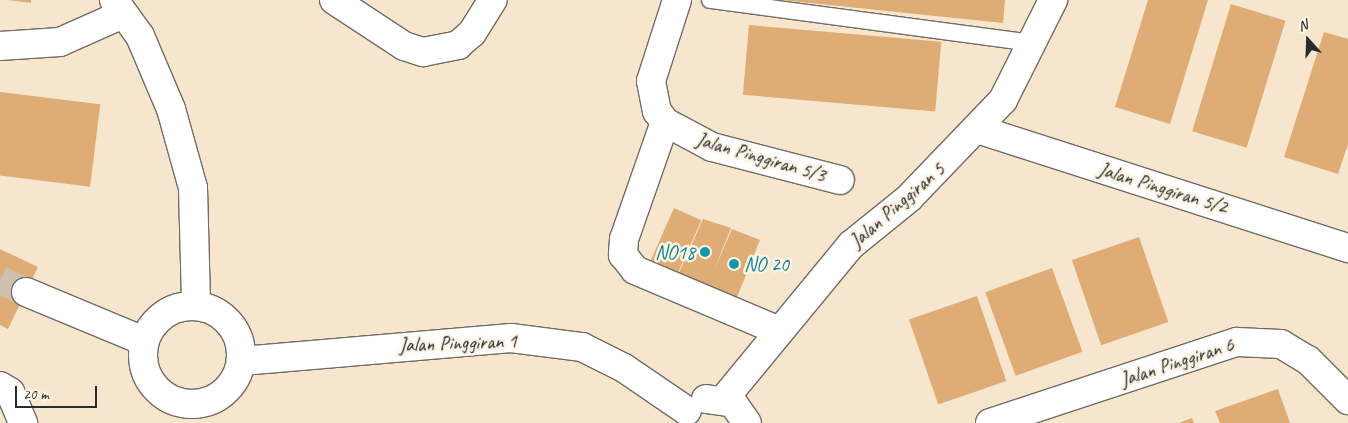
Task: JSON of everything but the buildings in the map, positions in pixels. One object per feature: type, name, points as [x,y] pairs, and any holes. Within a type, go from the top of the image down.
[{"type":"street","points":[[334,0],[404,46],[423,52],[458,45],[472,33],[493,0]]},
{"type":"street","points":[[676,0],[652,81],[657,111],[666,122],[624,239],[623,256],[635,270],[777,330]]},
{"type":"street","name":"Jalan Pinggiran 5","points":[[724,399],[777,330],[850,245],[909,198],[977,130],[1003,100],[1054,0]]},
{"type":"street","points":[[0,46],[60,42],[118,7],[140,36],[171,108],[193,188],[196,305]]},
{"type":"street","name":"Jalan Pinggiran 5/3","points":[[666,122],[712,148],[840,180]]},
{"type":"street","name":"Jalan Pinggiran 5/2","points":[[977,130],[1348,248]]},
{"type":"street","points":[[26,292],[144,341]]},
{"type":"street","points":[[196,305],[209,308],[231,323],[242,348],[242,361],[238,374],[221,396],[195,414],[165,396],[153,386],[144,364],[144,341],[150,329],[169,310],[196,305]]},
{"type":"street","name":"Jalan Pinggiran 1","points":[[242,361],[511,338],[582,347],[624,368],[684,417]]},
{"type":"street","name":"Jalan Pinggiran 6","points":[[990,423],[1237,342],[1281,344],[1308,360],[1348,400]]},
{"type":"street","points":[[0,386],[10,392],[23,423]]},
{"type":"street","points":[[684,417],[704,399],[724,399],[740,409],[747,423]]},
{"type":"lane","points":[[710,0],[1032,43]]},
{"type":"tunnel","points":[[0,280],[26,292]]},
{"type":"place","name":"NO18","points":[[705,252]]},
{"type":"place","name":"NO 20","points":[[734,264]]}]
